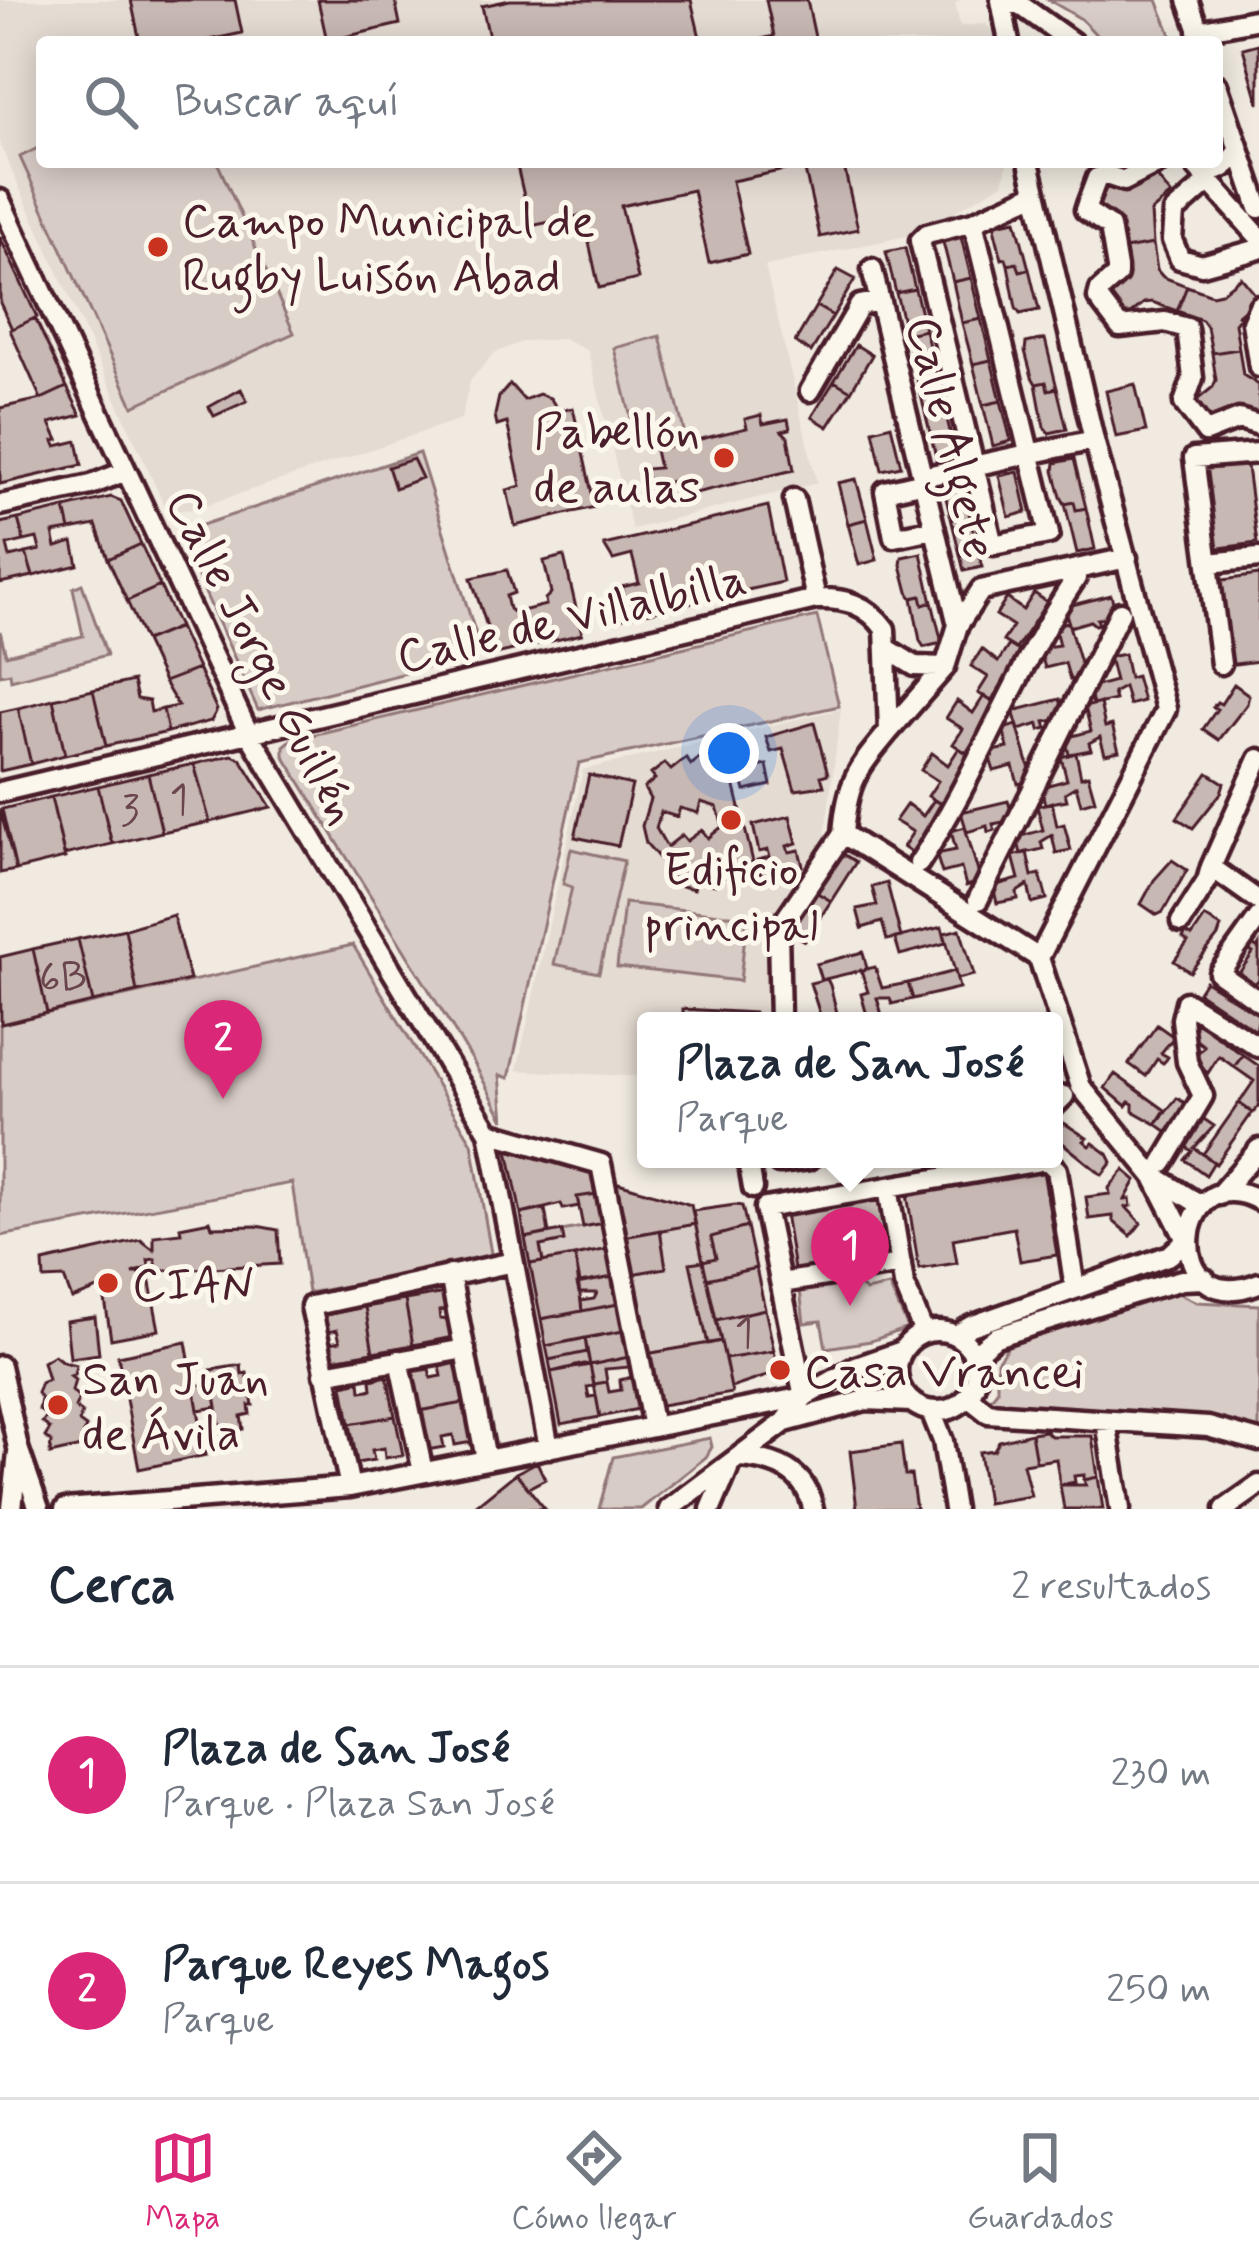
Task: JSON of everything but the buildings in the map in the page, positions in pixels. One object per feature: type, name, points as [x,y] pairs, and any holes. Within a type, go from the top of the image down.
[{"type":"street","points":[[1188,0],[1200,36],[1259,20]]},
{"type":"street","points":[[1008,36],[1001,1],[1019,4],[1064,36]]},
{"type":"street","points":[[1223,103],[1259,208]]},
{"type":"street","points":[[1223,168],[1234,160],[1238,148]]},
{"type":"street","points":[[1030,168],[1094,440],[1166,710],[1039,958]]},
{"type":"street","points":[[1149,168],[1124,181],[1097,178],[1085,210],[1110,227],[1117,268],[1117,275],[1098,298],[1120,327],[1165,322],[1187,328],[1192,378],[1184,403],[1206,432],[1239,419],[1259,425]]},
{"type":"street","points":[[1259,237],[1201,172],[1174,212],[1172,240],[1179,257],[1189,264],[1202,265],[1259,249]]},
{"type":"street","points":[[973,223],[1049,533],[994,545],[920,241],[927,234],[973,223],[1034,194]]},
{"type":"street","name":"Calle Jorge Guillén","points":[[0,200],[248,732],[489,1132]]},
{"type":"street","name":"Calle Algete","points":[[872,268],[958,625]]},
{"type":"street","points":[[810,391],[860,305],[880,301]]},
{"type":"street","points":[[1259,306],[1252,322],[1259,367]]},
{"type":"street","points":[[935,530],[894,537],[885,491],[931,476],[1094,440]]},
{"type":"street","points":[[1221,664],[1195,458],[1259,453]]},
{"type":"street","points":[[0,506],[92,485],[126,471]]},
{"type":"street","points":[[794,499],[816,599]]},
{"type":"street","name":"Calle Algete","points":[[843,834],[846,794],[860,766],[945,667],[958,625],[981,590],[1126,558]]},
{"type":"street","points":[[1209,563],[1259,558]]},
{"type":"street","points":[[919,863],[958,803],[1038,635],[1076,578]]},
{"type":"street","name":"Calle de Villalbilla","points":[[0,792],[816,599],[837,598],[875,615],[885,629],[886,648]]},
{"type":"street","points":[[977,900],[1064,733],[1120,612]]},
{"type":"street","points":[[886,648],[915,666],[945,667]]},
{"type":"street","points":[[886,648],[889,731]]},
{"type":"street","points":[[1181,922],[1254,790],[1259,759]]},
{"type":"street","points":[[780,1012],[778,930],[843,834],[1039,958],[1056,1012]]},
{"type":"street","points":[[1211,867],[1259,901]]},
{"type":"street","points":[[1259,917],[1219,973],[1259,1001]]},
{"type":"street","points":[[1158,1169],[1203,1096],[1187,1061],[1182,1019],[1186,1002],[1259,1047]]},
{"type":"street","points":[[1063,1034],[1079,1084],[1158,1169],[1210,1201]]},
{"type":"street","points":[[549,1448],[489,1132],[601,1164],[653,1426]]},
{"type":"street","points":[[956,1335],[1169,1255],[1186,1240],[1194,1216],[1259,1149]]},
{"type":"street","points":[[750,1168],[753,1188]]},
{"type":"street","points":[[669,1509],[785,1422],[804,1397],[765,1208],[1000,1168]]},
{"type":"street","points":[[1055,1168],[1075,1289]]},
{"type":"street","points":[[1158,1169],[1191,1262],[1205,1280]]},
{"type":"street","points":[[888,1187],[904,1284],[924,1333]]},
{"type":"street","points":[[1210,1201],[1235,1192],[1259,1200]]},
{"type":"street","points":[[350,1487],[311,1306],[513,1262]]},
{"type":"street","points":[[781,1283],[901,1264]]},
{"type":"street","points":[[451,1275],[486,1459]]},
{"type":"street","points":[[974,1354],[996,1337],[1182,1280],[1205,1280],[1230,1289],[1259,1283]]},
{"type":"street","points":[[64,1509],[350,1487],[804,1397],[856,1367],[902,1351],[924,1333],[943,1331],[956,1335],[974,1354],[977,1381],[943,1441]]},
{"type":"street","points":[[324,1374],[465,1348]]},
{"type":"street","points":[[902,1351],[897,1378],[911,1402]]},
{"type":"street","points":[[399,1360],[422,1472]]},
{"type":"street","points":[[0,1366],[18,1448],[39,1509],[11,1509],[18,1448]]},
{"type":"street","points":[[785,1422],[866,1400],[911,1402],[931,1411],[965,1401],[988,1413],[1208,1427],[1259,1441]]},
{"type":"street","points":[[931,1411],[943,1441],[954,1509]]},
{"type":"street","points":[[1106,1421],[1120,1509]]},
{"type":"street","points":[[735,1461],[777,1462],[810,1491],[813,1509]]},
{"type":"street","points":[[711,1509],[735,1461]]},
{"type":"street","points":[[1225,1509],[1259,1485]]},
{"type":"shaded area","points":[[0,0],[961,0],[955,3],[960,26],[986,24],[997,36],[36,36],[36,168],[1007,168],[1003,183],[916,234],[765,266],[817,483],[632,529],[588,351],[563,339],[524,341],[494,353],[470,381],[461,419],[194,509],[167,511],[0,145]]},
{"type":"shaded area","points":[[1049,0],[1157,0],[1172,36],[1097,36],[1081,19]]},
{"type":"shaded area","name":"Campo Municipal de Rugby Luisón Abad","points":[[36,149],[36,168],[220,168],[294,333],[133,406],[20,157]]},
{"type":"shaded area","points":[[660,336],[684,431],[637,443],[614,348]]},
{"type":"shaded area","points":[[419,453],[482,654],[258,710],[178,533]]},
{"type":"shaded area","points":[[82,584],[107,655],[11,680],[10,673],[0,675],[0,631],[6,655],[83,636],[73,588]]},
{"type":"shaded area","points":[[817,616],[839,706],[579,763],[509,1078],[500,1075],[504,1120],[473,1061],[284,756],[284,746],[291,740]]},
{"type":"shaded area","points":[[841,709],[824,843],[770,925],[765,1012],[637,1012],[637,1077],[517,1070],[583,770]]},
{"type":"shaded area","points":[[571,849],[624,861],[599,973],[554,964],[572,887],[563,884]]},
{"type":"shaded area","points":[[624,903],[747,917],[740,981],[617,967]]},
{"type":"shaded area","points":[[353,945],[472,1143],[492,1259],[308,1293],[292,1183],[0,1236],[0,1024]]},
{"type":"shaded area","points":[[603,1223],[608,1249],[543,1262],[540,1246],[563,1241],[562,1231]]},
{"type":"shaded area","points":[[695,1224],[703,1261],[691,1264],[708,1344],[646,1354],[631,1274],[666,1267],[660,1230]]},
{"type":"shaded area","points":[[854,1282],[866,1291],[889,1286],[908,1328],[871,1341],[826,1348],[821,1321],[804,1323],[800,1290]]},
{"type":"shaded area","points":[[1173,1291],[1197,1302],[1259,1305],[1259,1431],[988,1402],[997,1391],[997,1361],[1008,1346]]},
{"type":"shaded area","points":[[710,1438],[712,1447],[706,1457],[641,1509],[599,1509],[613,1457]]},
{"type":"place","name":"Campo Municipal de Rugby Luisón Abad","points":[[158,247]]},
{"type":"place","name":"Pabellón de aulas","points":[[724,458]]},
{"type":"place","name":"Edificio principal","points":[[731,820]]},
{"type":"place","name":"Parque Reyes Magos","points":[[223,1099]]},
{"type":"place","name":"CIAN","points":[[108,1283]]},
{"type":"place","name":"Plaza de San José","points":[[850,1306]]},
{"type":"place","name":"Casa Vrancei","points":[[780,1370]]},
{"type":"place","name":"San Juan de Ávila","points":[[58,1405]]}]
